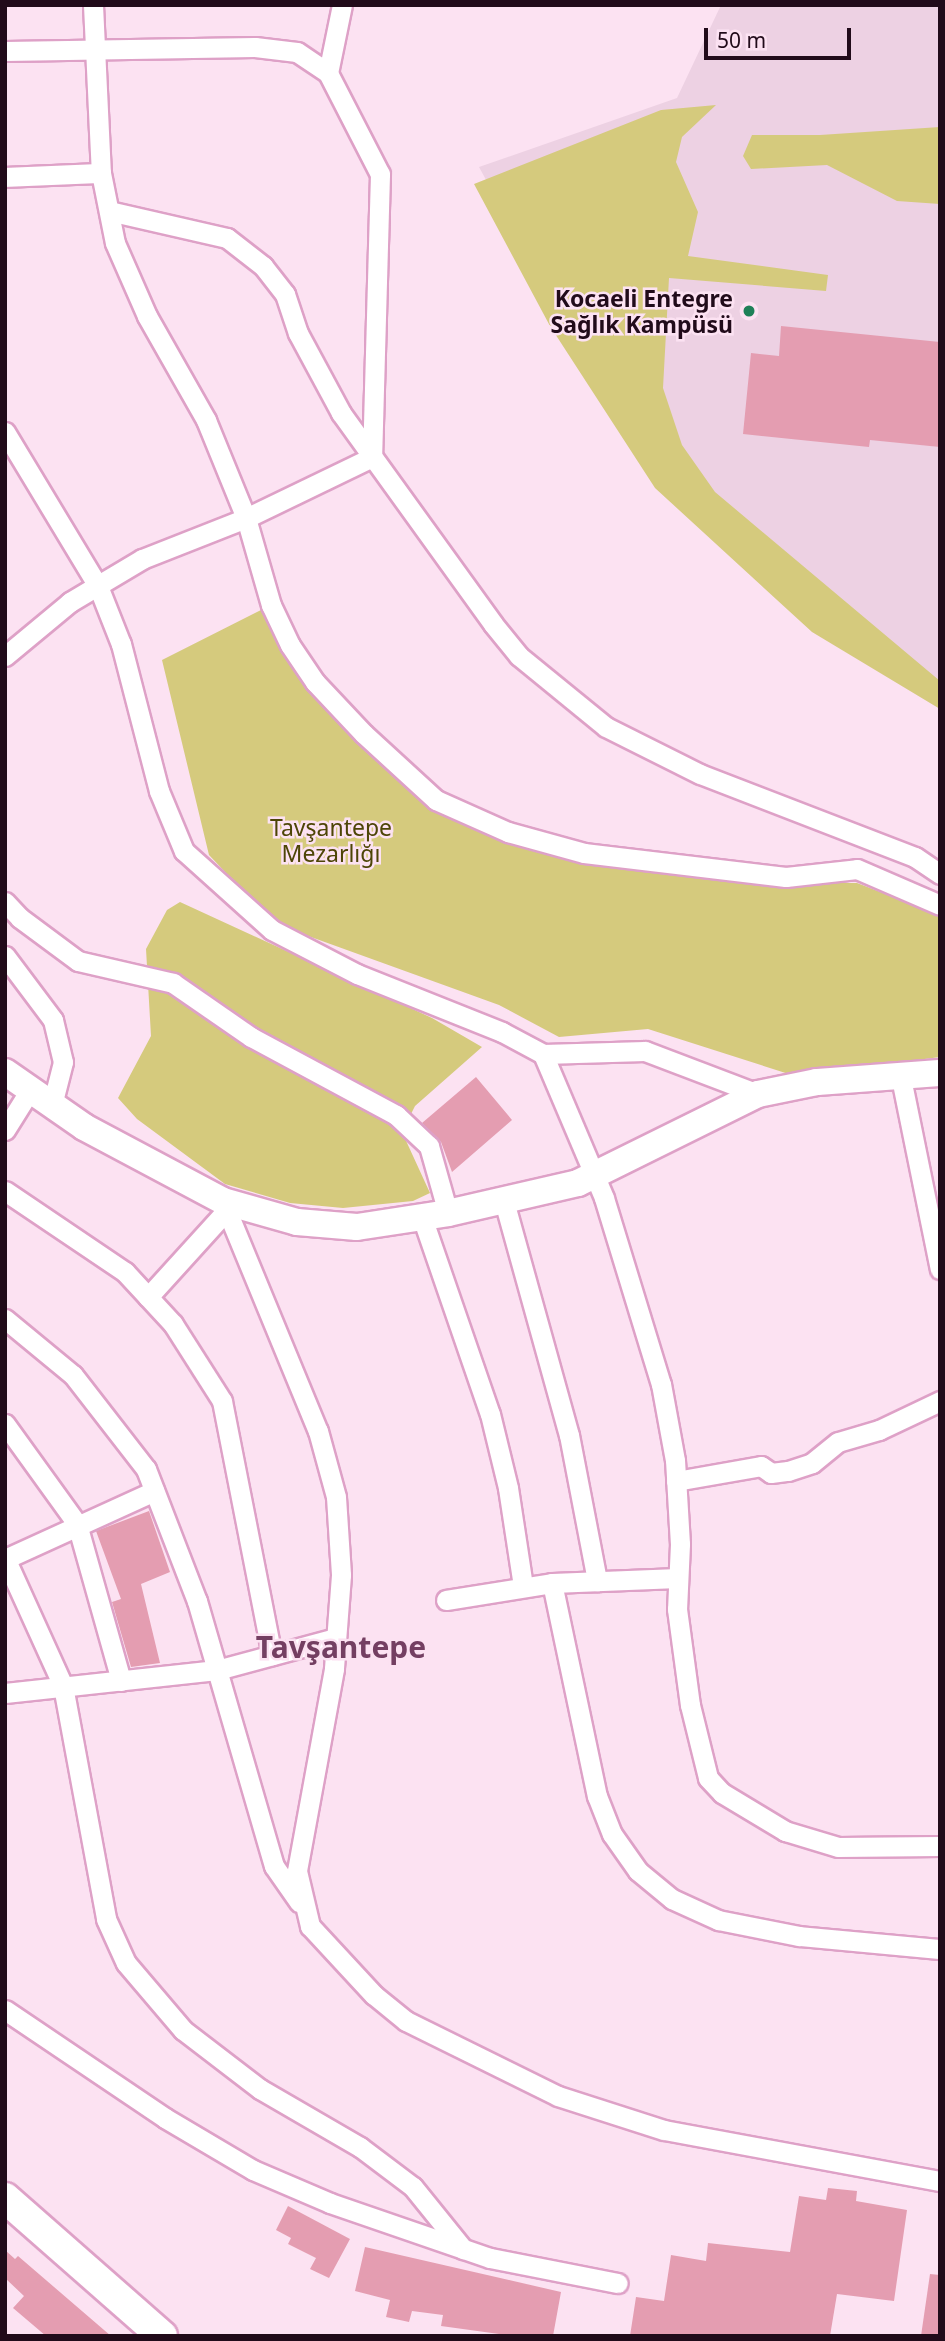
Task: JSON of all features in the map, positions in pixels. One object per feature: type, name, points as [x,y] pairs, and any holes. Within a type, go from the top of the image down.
[{"type":"main road","points":[[5,2198],[162,2336]]},
{"type":"street","points":[[93,5],[102,173],[115,243],[146,316],[206,420],[246,518],[271,605],[290,645],[315,681],[364,734],[436,800],[508,832],[584,853],[786,877],[857,869],[940,905]]},
{"type":"street","points":[[328,73],[342,5]]},
{"type":"street","points":[[5,51],[97,46],[283,49],[308,56],[328,73],[380,174],[372,457]]},
{"type":"street","points":[[5,177],[102,173]]},
{"type":"street","points":[[109,211],[227,238],[263,266],[285,294],[298,333],[324,386],[372,457],[519,656],[606,727],[700,775],[915,857],[940,874]]},
{"type":"street","points":[[5,432],[98,586],[121,644],[159,791],[184,851],[272,930],[357,974],[502,1032],[543,1054],[645,1051],[758,1094]]},
{"type":"street","points":[[5,656],[69,602],[142,559],[246,518],[372,457]]},
{"type":"street","points":[[5,902],[20,918],[78,961],[173,982],[251,1037],[396,1115],[429,1146],[435,1215],[491,1414],[508,1488],[523,1586]]},
{"type":"street","points":[[5,956],[53,1020],[64,1062],[52,1105]]},
{"type":"street","points":[[543,1054],[595,1177],[634,1285],[661,1384],[676,1481],[677,1609],[690,1705],[709,1778],[722,1793],[785,1831],[838,1847],[940,1846]]},
{"type":"street","points":[[5,1072],[84,1127],[225,1206],[297,1222],[345,1226],[435,1215],[504,1201],[595,1177],[758,1094],[817,1082],[901,1078],[940,1073]]},
{"type":"street","points":[[901,1078],[940,1269]]},
{"type":"street","points":[[5,1130],[30,1090]]},
{"type":"street","points":[[5,1191],[125,1272],[173,1324],[222,1401],[272,1655]]},
{"type":"street","points":[[504,1201],[569,1435],[597,1581]]},
{"type":"street","points":[[148,1297],[225,1206]]},
{"type":"street","points":[[225,1206],[318,1431],[336,1497],[341,1575],[336,1639],[297,1871],[302,1907]]},
{"type":"street","points":[[5,1319],[73,1376],[146,1469],[197,1601],[274,1866],[302,1907],[310,1926],[346,1966],[406,2021],[558,2096],[664,2130],[940,2181]]},
{"type":"street","points":[[676,1481],[761,1466],[771,1473],[788,1471],[812,1462],[838,1441],[879,1430],[940,1401]]},
{"type":"street","points":[[5,1424],[77,1524],[121,1681]]},
{"type":"street","points":[[154,1490],[5,1558],[64,1686],[106,1919],[126,1963],[183,2030],[260,2089],[360,2147],[413,2187],[463,2249]]},
{"type":"street","points":[[446,1600],[552,1583],[678,1578]]},
{"type":"street","points":[[552,1583],[597,1796],[612,1834],[638,1871],[671,1899],[718,1920],[799,1936],[940,1949]]},
{"type":"street","points":[[5,1693],[217,1670],[336,1639]]},
{"type":"street","points":[[5,2010],[165,2118],[253,2170],[330,2203],[463,2249],[618,2283]]},
{"type":"shaded area","name":"Kocaeli Entegre Sağlık Kampüsü","points":[[721,5],[940,5],[940,709],[825,622],[637,456],[479,167],[677,98]]},
{"type":"green space","points":[[716,105],[682,137],[676,162],[698,212],[688,256],[828,275],[826,291],[669,278],[663,388],[682,445],[715,492],[940,681],[940,709],[812,632],[655,488],[550,326],[474,184],[661,110]]},
{"type":"green space","points":[[940,127],[940,204],[897,201],[827,165],[751,169],[743,156],[752,135],[820,135]]},
{"type":"green space","name":"Tavşantepe Mezarlığı","points":[[271,605],[327,708],[407,773],[506,836],[795,883],[857,883],[940,915],[940,1057],[795,1076],[648,1029],[559,1037],[499,1005],[275,924],[209,855],[162,660]]},
{"type":"green space","points":[[180,902],[432,1018],[482,1047],[415,1106],[402,1132],[430,1193],[413,1201],[343,1208],[290,1203],[225,1184],[137,1119],[118,1098],[151,1036],[146,949],[167,910]]},
{"type":"building","points":[[781,326],[940,342],[940,447],[870,440],[869,447],[743,434],[751,353],[779,356]]},
{"type":"building","points":[[476,1077],[512,1120],[452,1172],[441,1142],[422,1123]]},
{"type":"building","points":[[149,1511],[170,1572],[141,1584],[160,1663],[131,1667],[112,1602],[121,1599],[96,1531]]},
{"type":"building","points":[[828,2188],[857,2191],[856,2201],[907,2210],[894,2301],[837,2294],[830,2336],[630,2336],[636,2297],[664,2301],[671,2255],[706,2261],[708,2243],[790,2252],[799,2196],[826,2200]]},
{"type":"building","points":[[288,2206],[350,2239],[329,2278],[310,2269],[316,2258],[288,2244],[291,2238],[276,2230]]},
{"type":"building","points":[[365,2247],[561,2292],[553,2336],[514,2336],[441,2326],[443,2315],[412,2311],[409,2322],[386,2317],[390,2300],[355,2291]]},
{"type":"building","points":[[5,2250],[15,2259],[18,2256],[111,2336],[46,2336],[13,2308],[24,2296],[5,2278]]},
{"type":"building","points":[[930,2274],[940,2275],[940,2336],[921,2336]]},
{"type":"place","name":"Kocaeli Entegre Sağlık Kampüsü","points":[[749,311]]},
{"type":"district","name":"Tavşantepe","points":[[341,1647]]}]
